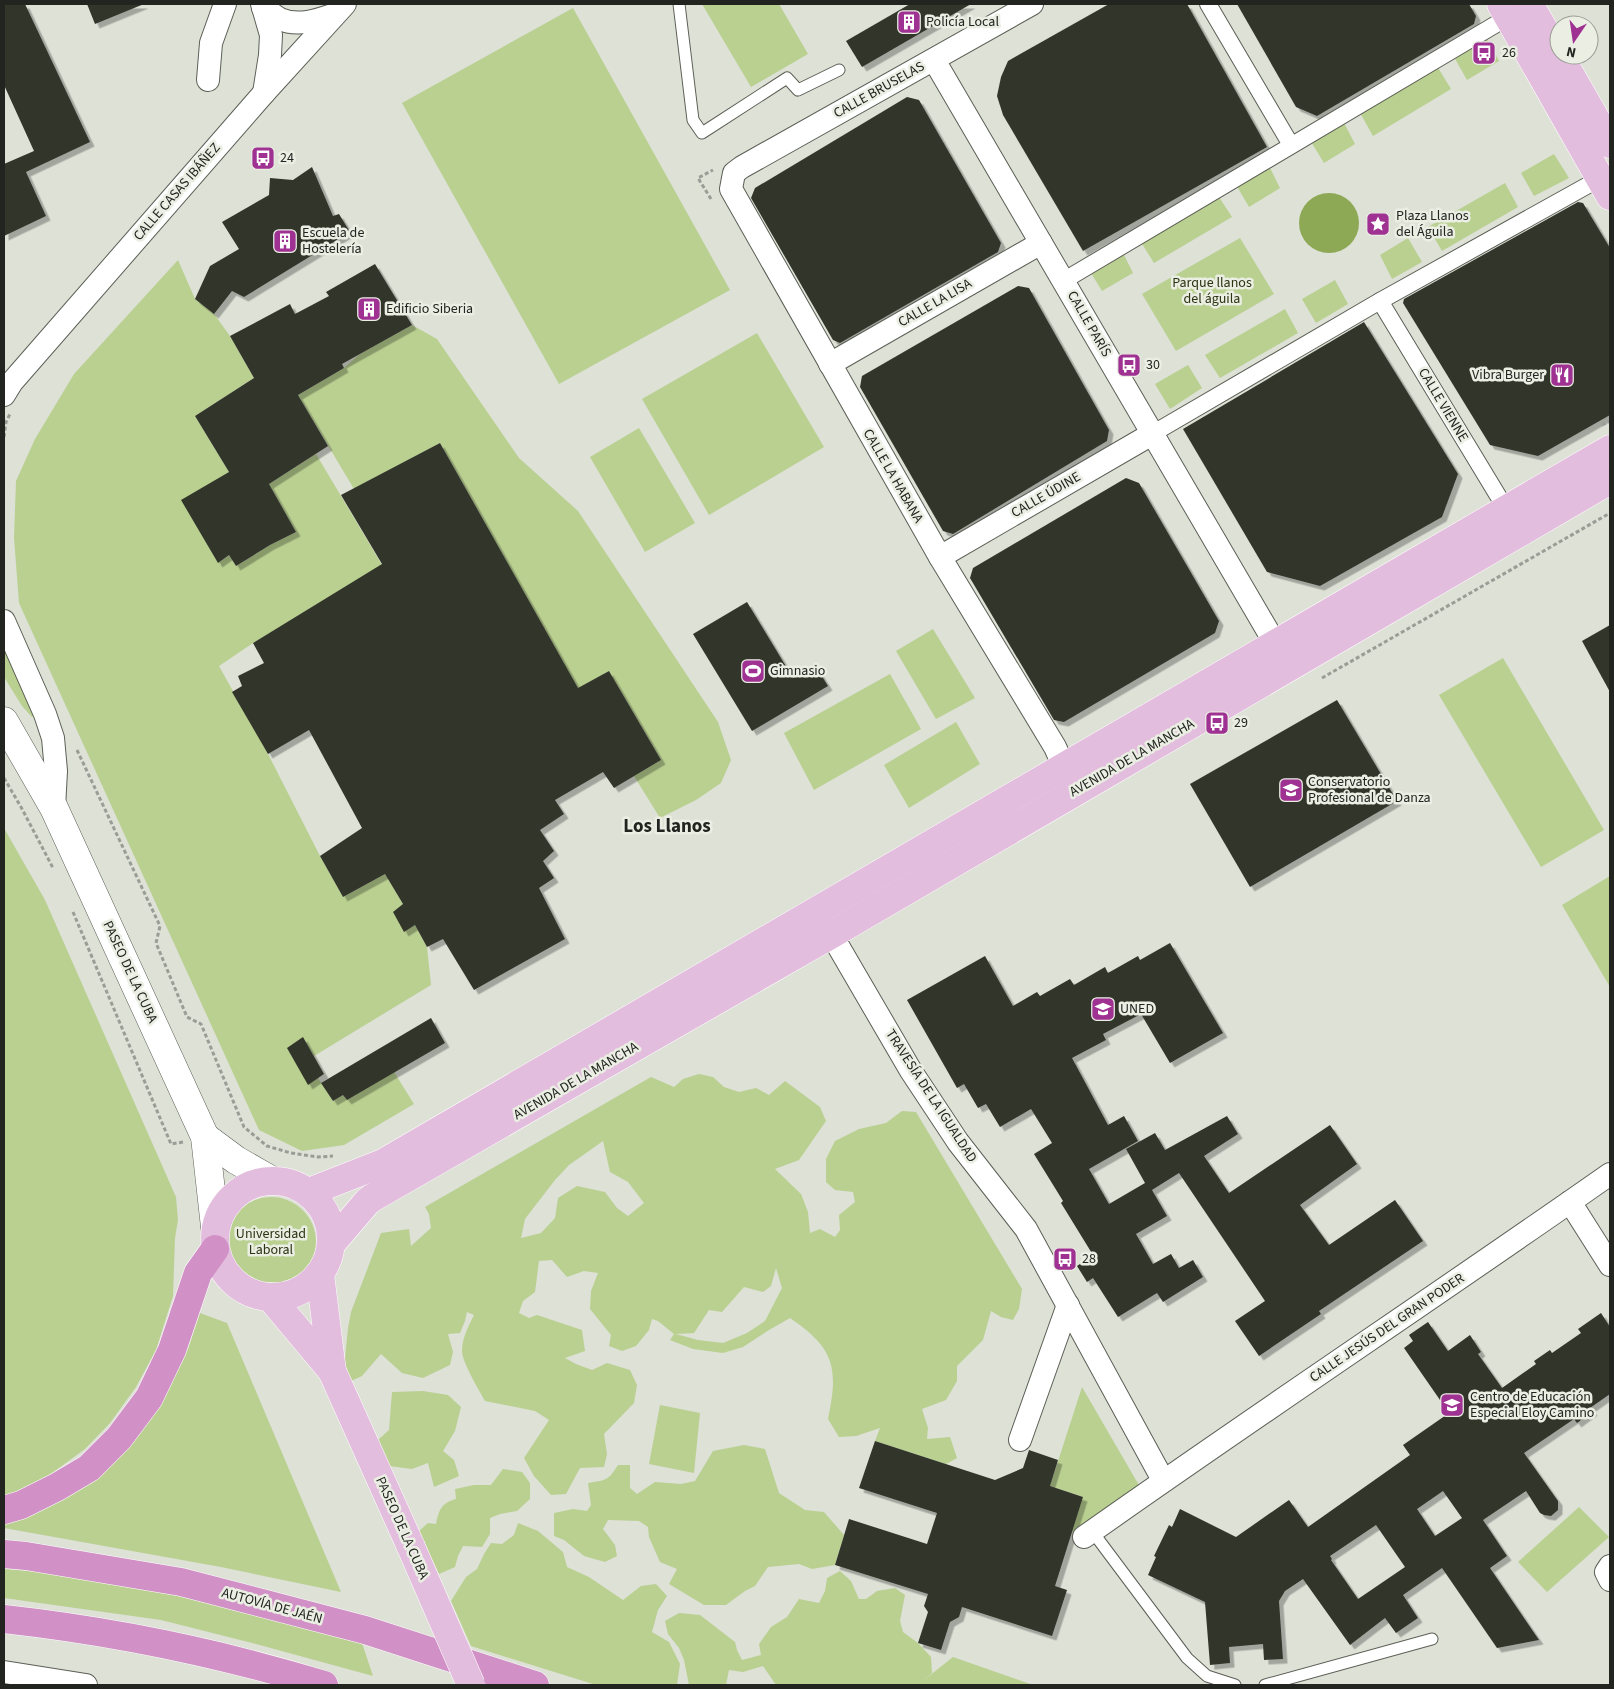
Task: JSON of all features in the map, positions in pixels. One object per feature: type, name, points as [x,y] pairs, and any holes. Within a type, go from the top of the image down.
[{"type":"highway","points":[[4,1510],[21,1505],[89,1468],[119,1438],[149,1398],[172,1350],[198,1273],[215,1238]]},
{"type":"highway","name":"AUTOVÍA DE JAÉN","points":[[4,1554],[182,1582],[365,1630],[535,1685]]},
{"type":"highway","points":[[4,1619],[56,1625],[198,1651],[268,1668],[324,1685]]},
{"type":"main road","points":[[1529,4],[1549,38]]},
{"type":"main road","points":[[1499,14],[1600,190]]},
{"type":"main road","points":[[1565,65],[1610,144]]},
{"type":"main road","name":"AVENIDA DE LA MANCHA","points":[[309,1192],[383,1163],[1064,767],[1501,512],[1606,437]]},
{"type":"main road","name":"AVENIDA DE LA MANCHA","points":[[332,1243],[367,1202],[832,934],[1610,480]]},
{"type":"main road","name":"PASEO DE LA CUBA","points":[[4,721],[54,808],[205,1137]]},
{"type":"main road","points":[[205,1137],[236,1160],[271,1180]]},
{"type":"main road","points":[[205,1137],[215,1238],[222,1268],[236,1284],[252,1293],[270,1297],[289,1295],[306,1287],[320,1274],[328,1259],[332,1243],[330,1224],[322,1206],[309,1192],[287,1182],[271,1180],[256,1182],[241,1189],[229,1199],[220,1212],[215,1238]]},
{"type":"main road","name":"PASEO DE LA CUBA","points":[[320,1274],[332,1370]]},
{"type":"main road","name":"PASEO DE LA CUBA","points":[[270,1297],[332,1370],[471,1685]]},
{"type":"street","points":[[208,80],[211,44],[225,4]]},
{"type":"street","points":[[1208,4],[1291,145]]},
{"type":"street","points":[[263,6],[280,19],[295,22],[309,22],[330,14]]},
{"type":"street","points":[[263,6],[271,36],[264,92]]},
{"type":"street","name":"CALLE BRUSELAS","points":[[732,181],[734,173],[742,167],[934,60],[1024,6]]},
{"type":"street","name":"CALLE CASAS IBÁÑEZ","points":[[6,387],[330,14]]},
{"type":"street","points":[[1063,281],[1291,145],[1499,14]]},
{"type":"street","name":"CALLE PARÍS","points":[[934,60],[1289,667]]},
{"type":"street","name":"CALLE LA HABANA","points":[[732,181],[731,189],[735,198],[940,557],[1051,741],[1064,767]]},
{"type":"street","points":[[1152,434],[1380,301],[1600,190]]},
{"type":"street","name":"CALLE LA LISA","points":[[830,364],[1041,243]]},
{"type":"street","name":"CALLE VIENNE","points":[[1380,301],[1501,512]]},
{"type":"street","points":[[4,403],[6,387]]},
{"type":"street","name":"CALLE ÚDINE","points":[[940,557],[1152,434]]},
{"type":"street","points":[[1501,512],[1511,538]]},
{"type":"street","name":"PASEO DE LA CUBA","points":[[4,621],[45,714],[53,738],[56,771],[54,808]]},
{"type":"street","points":[[817,910],[832,934]]},
{"type":"street","name":"TRAVESÍA DE LA IGUALDAD","points":[[832,934],[911,1070],[958,1142],[1026,1228],[1163,1480]]},
{"type":"street","name":"CALLE JESÚS DEL GRAN PODER","points":[[1163,1480],[1610,1174]]},
{"type":"street","points":[[1570,1202],[1610,1266]]},
{"type":"street","points":[[1020,1440],[1068,1305]]},
{"type":"street","points":[[1088,1534],[1163,1480]]},
{"type":"street","points":[[1610,1566],[1606,1572],[1610,1580]]},
{"type":"street","points":[[4,1672],[86,1685]]},
{"type":"lane","points":[[679,4],[693,120],[702,133],[787,78],[798,90],[839,70]]},
{"type":"lane","points":[[1088,1534],[1187,1658],[1207,1676],[1234,1685]]},
{"type":"lane","points":[[1265,1685],[1432,1639]]},
{"type":"path","points":[[1606,437],[1610,420]]},
{"type":"path","points":[[75,746],[160,926],[156,944],[187,1017],[201,1024],[244,1127],[267,1146],[318,1157],[337,1156]]},
{"type":"path","points":[[4,778],[58,876]]},
{"type":"path","points":[[70,903],[171,1144]]},
{"type":"green space","points":[[702,4],[779,4],[808,54],[751,87]]},
{"type":"green space","points":[[573,8],[730,290],[559,384],[402,103]]},
{"type":"green space","points":[[1486,37],[1499,61],[1467,80],[1454,57]]},
{"type":"green space","points":[[1437,66],[1451,89],[1373,136],[1359,111]]},
{"type":"green space","points":[[1343,121],[1355,144],[1324,163],[1310,140]]},
{"type":"green space","points":[[1554,154],[1569,178],[1534,196],[1521,173]]},
{"type":"green space","points":[[1268,164],[1280,188],[1249,207],[1235,183]]},
{"type":"green space","points":[[1505,183],[1518,207],[1442,251],[1428,227]]},
{"type":"green space","points":[[1217,194],[1232,217],[1154,263],[1139,239]]},
{"type":"green space","name":"Parque llanos del águila","points":[[1240,238],[1274,294],[1176,351],[1142,294]]},
{"type":"green space","points":[[1408,238],[1422,262],[1392,279],[1380,255]]},
{"type":"green space","points":[[1121,249],[1133,273],[1102,291],[1088,268]]},
{"type":"green space","points":[[178,260],[195,299],[214,314],[230,336],[254,378],[195,416],[229,472],[219,562],[229,555],[236,566],[270,545],[296,532],[269,484],[316,454],[382,565],[253,643],[219,666],[268,754],[343,897],[385,874],[403,904],[404,931],[415,925],[427,947],[431,985],[314,1056],[303,1038],[288,1048],[318,1078],[333,1101],[343,1095],[347,1100],[394,1072],[414,1104],[344,1145],[302,1151],[259,1130],[19,603],[14,538],[16,481],[35,439],[74,374]]},
{"type":"green space","points":[[1335,280],[1348,304],[1316,323],[1302,299]]},
{"type":"green space","points":[[1285,309],[1298,333],[1220,378],[1205,355]]},
{"type":"green space","points":[[412,325],[437,339],[519,458],[578,511],[718,722],[731,760],[721,783],[696,800],[660,818],[634,776],[661,760],[609,671],[578,689],[440,443],[354,489],[298,395],[344,368],[360,354]]},
{"type":"green space","points":[[757,333],[824,447],[709,515],[642,399]]},
{"type":"green space","points":[[1188,365],[1202,388],[1170,409],[1155,384]]},
{"type":"green space","points":[[639,428],[695,523],[645,552],[590,457]]},
{"type":"green space","points":[[933,629],[975,698],[936,719],[896,651]]},
{"type":"green space","points":[[4,638],[35,716],[32,717],[22,706],[4,677]]},
{"type":"green space","points":[[1503,658],[1604,830],[1541,867],[1439,695]]},
{"type":"green space","points":[[890,674],[921,729],[814,790],[784,733]]},
{"type":"green space","points":[[956,722],[980,764],[909,808],[884,765]]},
{"type":"green space","points":[[4,828],[45,900],[176,1197],[178,1220],[175,1238],[173,1296],[156,1350],[136,1387],[110,1423],[85,1449],[52,1473],[17,1494],[4,1498]]},
{"type":"green space","points":[[1610,876],[1610,987],[1562,905]]},
{"type":"green space","points":[[699,1074],[713,1077],[724,1087],[739,1092],[756,1088],[769,1095],[785,1081],[820,1107],[826,1121],[799,1160],[775,1169],[801,1194],[808,1212],[810,1233],[820,1229],[835,1237],[840,1230],[839,1215],[855,1202],[853,1192],[835,1190],[826,1182],[826,1159],[835,1141],[859,1129],[886,1123],[902,1111],[916,1112],[1022,1289],[1019,1309],[1013,1320],[1001,1317],[991,1311],[983,1340],[957,1366],[957,1381],[946,1400],[922,1409],[928,1428],[927,1439],[950,1437],[957,1458],[946,1464],[875,1441],[880,1428],[856,1436],[839,1437],[828,1419],[833,1385],[830,1360],[816,1339],[790,1318],[743,1347],[723,1353],[693,1349],[670,1340],[674,1334],[658,1321],[652,1319],[649,1330],[636,1346],[622,1351],[609,1346],[611,1335],[590,1309],[591,1291],[598,1273],[584,1271],[567,1277],[552,1260],[539,1261],[535,1292],[523,1301],[519,1313],[529,1318],[537,1315],[582,1330],[585,1351],[565,1358],[592,1370],[607,1363],[630,1370],[637,1385],[634,1403],[604,1434],[607,1454],[604,1467],[580,1468],[566,1494],[551,1495],[534,1476],[524,1458],[549,1420],[535,1411],[485,1401],[471,1376],[463,1356],[462,1346],[474,1315],[467,1312],[460,1333],[448,1334],[453,1352],[450,1365],[423,1378],[402,1373],[381,1354],[362,1376],[351,1381],[344,1368],[351,1312],[381,1233],[409,1229],[411,1246],[431,1228],[429,1214],[425,1207],[651,1077],[674,1087],[683,1079]],"holes":[[[603,1141],[610,1172],[628,1182],[644,1203],[628,1216],[617,1208],[605,1192],[577,1186],[558,1198],[555,1218],[541,1233],[521,1238],[525,1219],[555,1180],[569,1165]],[[776,1268],[782,1288],[765,1321],[747,1333],[723,1343],[698,1340],[676,1334],[694,1333],[709,1310],[722,1312],[744,1287],[763,1292],[771,1286]]]},
{"type":"green space","name":"Universidad Laboral","points":[[271,1197],[288,1201],[303,1210],[312,1225],[316,1242],[312,1259],[303,1274],[288,1283],[271,1287],[254,1283],[239,1274],[230,1259],[226,1242],[230,1225],[239,1210],[254,1201]]},
{"type":"green space","points":[[200,1313],[227,1323],[341,1592],[221,1567],[4,1528],[4,1523],[171,1382],[188,1349]]},
{"type":"green space","points":[[1082,1387],[1140,1487],[1076,1535],[1072,1531],[1083,1497],[1050,1486]]},
{"type":"green space","points":[[423,1391],[448,1395],[461,1407],[455,1431],[443,1451],[454,1460],[459,1476],[434,1487],[428,1463],[412,1469],[389,1466],[378,1440],[389,1430],[392,1392]]},
{"type":"green space","points":[[660,1405],[700,1413],[694,1473],[649,1464]]},
{"type":"green space","points":[[744,1445],[765,1449],[779,1493],[805,1510],[824,1512],[844,1535],[835,1565],[812,1569],[799,1564],[768,1567],[755,1586],[726,1605],[704,1605],[669,1584],[677,1569],[660,1562],[649,1537],[648,1527],[639,1521],[608,1520],[603,1529],[615,1545],[617,1556],[605,1562],[584,1556],[564,1540],[554,1536],[554,1513],[573,1509],[587,1511],[591,1505],[588,1483],[606,1479],[618,1465],[630,1465],[630,1488],[637,1494],[655,1482],[681,1484],[695,1481],[713,1451]]},
{"type":"green space","points":[[503,1469],[522,1472],[530,1483],[530,1499],[517,1511],[490,1518],[490,1534],[482,1547],[463,1546],[455,1567],[439,1574],[419,1531],[428,1523],[436,1524],[438,1515],[444,1505],[456,1499],[455,1489],[474,1485],[491,1485]]},
{"type":"green space","points":[[1579,1507],[1609,1537],[1547,1592],[1518,1562]]},
{"type":"green space","points":[[518,1523],[538,1531],[563,1552],[567,1567],[589,1577],[623,1600],[641,1586],[656,1584],[667,1596],[658,1610],[652,1632],[669,1642],[680,1664],[677,1685],[596,1685],[471,1646],[451,1601],[466,1577],[477,1569],[491,1543],[502,1544],[514,1535]]},
{"type":"green space","points":[[4,1569],[50,1573],[95,1580],[184,1597],[362,1643],[373,1676],[161,1620],[4,1598]]},
{"type":"green space","points":[[840,1571],[851,1581],[859,1599],[866,1599],[877,1591],[895,1588],[905,1595],[900,1621],[903,1632],[918,1643],[931,1657],[932,1673],[924,1680],[953,1657],[1033,1685],[776,1685],[763,1666],[743,1672],[729,1670],[726,1685],[689,1685],[684,1660],[679,1648],[668,1634],[665,1621],[679,1613],[700,1615],[735,1642],[742,1660],[761,1655],[759,1644],[771,1627],[787,1617],[799,1599],[819,1603],[825,1591],[827,1578]]},
{"type":"shaded area","points":[[1323,193],[1335,193],[1346,198],[1354,206],[1359,217],[1357,235],[1346,248],[1335,253],[1323,253],[1312,248],[1304,240],[1299,229],[1299,217],[1304,206],[1312,198]]},
{"type":"building","points":[[4,4],[25,4],[90,142],[26,172],[46,216],[4,236],[4,164],[34,151],[4,85]]},
{"type":"building","points":[[87,4],[144,4],[95,24]]},
{"type":"building","name":"Policía Local","points":[[910,4],[971,4],[862,67],[846,41]]},
{"type":"building","points":[[1109,4],[1187,4],[1267,147],[1083,251],[1003,115],[997,96],[1001,77],[1008,61]]},
{"type":"building","points":[[1237,4],[1469,4],[1476,16],[1474,24],[1317,116],[1296,107]]},
{"type":"building","points":[[907,97],[919,100],[1001,243],[998,252],[840,343],[833,340],[751,198],[755,188]]},
{"type":"building","name":"Escuela de Hostelería","points":[[312,167],[333,216],[339,214],[350,232],[244,297],[232,291],[214,314],[195,299],[210,266],[239,249],[222,222],[269,195],[270,178],[293,180]]},
{"type":"building","points":[[1578,202],[1583,203],[1610,248],[1610,415],[1538,456],[1490,445],[1403,303],[1404,299]]},
{"type":"building","points":[[375,264],[412,325],[342,364],[344,368],[298,395],[328,446],[269,484],[296,532],[270,545],[236,566],[229,555],[218,563],[181,500],[229,472],[195,416],[254,378],[230,336],[290,304],[295,314],[329,296],[326,292]]},
{"type":"building","points":[[1018,286],[1029,288],[1109,430],[1107,441],[953,534],[943,531],[860,387],[862,376]]},
{"type":"building","points":[[1364,322],[1458,474],[1442,517],[1320,586],[1267,572],[1183,429]]},
{"type":"building","points":[[440,443],[578,688],[609,671],[661,760],[614,788],[603,772],[555,800],[564,814],[540,830],[554,851],[543,861],[554,878],[539,888],[565,939],[474,990],[443,939],[427,947],[415,925],[404,932],[393,912],[403,904],[385,874],[343,897],[320,856],[362,828],[309,730],[268,754],[232,692],[242,686],[238,676],[264,663],[253,643],[382,564],[341,495]]},
{"type":"building","points":[[1126,478],[1139,483],[1219,621],[1215,633],[1064,722],[1054,720],[970,578],[973,568]]},
{"type":"building","name":"Gimnasio","points":[[747,602],[793,678],[815,665],[828,686],[752,731],[693,634]]},
{"type":"building","points":[[1610,625],[1610,692],[1582,641]]},
{"type":"building","name":"Conservatorio Profesional de Danza","points":[[1337,700],[1397,801],[1250,887],[1190,784]]},
{"type":"building","points":[[1170,943],[1223,1033],[1170,1063],[1141,1014],[1103,1034],[1106,1040],[1072,1058],[1108,1125],[1124,1116],[1138,1141],[1089,1169],[1109,1204],[1145,1183],[1126,1149],[1155,1133],[1165,1150],[1227,1116],[1238,1134],[1204,1156],[1229,1193],[1330,1125],[1357,1164],[1300,1205],[1329,1245],[1395,1200],[1423,1241],[1319,1311],[1321,1314],[1259,1356],[1235,1321],[1265,1301],[1179,1173],[1152,1190],[1167,1216],[1136,1234],[1153,1264],[1171,1254],[1179,1268],[1193,1260],[1203,1277],[1163,1302],[1157,1293],[1118,1317],[1093,1278],[1087,1282],[1077,1266],[1093,1255],[1034,1154],[1052,1143],[1031,1109],[1000,1127],[986,1104],[978,1108],[964,1084],[957,1088],[907,1000],[985,956],[1013,1006],[1037,992],[1040,996],[1070,979],[1074,985],[1105,967],[1108,973],[1138,956],[1140,960]]},
{"type":"building","points":[[431,1018],[445,1043],[347,1100],[343,1095],[333,1101],[321,1083]]},
{"type":"building","points":[[303,1037],[324,1074],[308,1085],[287,1048]]},
{"type":"building","points":[[1601,1313],[1610,1327],[1610,1394],[1590,1408],[1593,1411],[1577,1423],[1574,1419],[1524,1453],[1558,1501],[1558,1510],[1551,1516],[1540,1513],[1526,1491],[1483,1520],[1507,1556],[1490,1568],[1539,1640],[1497,1648],[1442,1568],[1403,1595],[1418,1618],[1396,1633],[1385,1618],[1350,1645],[1303,1579],[1285,1591],[1279,1601],[1283,1659],[1264,1660],[1263,1644],[1229,1647],[1230,1663],[1210,1665],[1205,1602],[1148,1575],[1156,1557],[1154,1556],[1169,1525],[1172,1527],[1180,1509],[1236,1537],[1289,1500],[1308,1527],[1410,1455],[1403,1445],[1449,1413],[1404,1348],[1413,1341],[1409,1335],[1428,1322],[1448,1351],[1470,1335],[1481,1352],[1478,1354],[1502,1388],[1536,1364],[1534,1361],[1550,1350],[1552,1353],[1581,1333],[1578,1329]],"holes":[[[1443,1491],[1462,1518],[1435,1536],[1417,1509]],[[1376,1525],[1405,1567],[1358,1599],[1330,1556]]]},
{"type":"building","points":[[875,1441],[995,1480],[1023,1468],[1029,1450],[1058,1460],[1050,1486],[1083,1497],[1055,1586],[1067,1590],[1052,1636],[962,1607],[959,1617],[950,1622],[941,1650],[918,1643],[928,1612],[924,1606],[928,1594],[835,1565],[849,1519],[927,1544],[937,1513],[859,1488]]},
{"type":"place","name":"Policía Local","points":[[909,22]]},
{"type":"place","name":"26","points":[[1484,53]]},
{"type":"place","name":"24","points":[[263,158]]},
{"type":"place","name":"Plaza Llanos del Águila","points":[[1378,224]]},
{"type":"place","name":"Escuela de Hostelería","points":[[285,241]]},
{"type":"place","name":"Edificio Siberia","points":[[369,309]]},
{"type":"place","name":"30","points":[[1129,365]]},
{"type":"place","name":"Vibra Burger","points":[[1562,375]]},
{"type":"place","name":"Gimnasio","points":[[753,671]]},
{"type":"place","name":"29","points":[[1217,723]]},
{"type":"place","name":"Conservatorio Profesional de Danza","points":[[1291,790]]},
{"type":"place","name":"UNED","points":[[1103,1009]]},
{"type":"place","name":"28","points":[[1065,1259]]},
{"type":"place","name":"Centro de Educación Especial Eloy Camino","points":[[1452,1405]]},
{"type":"district","name":"Los Llanos","points":[[667,826]]}]
